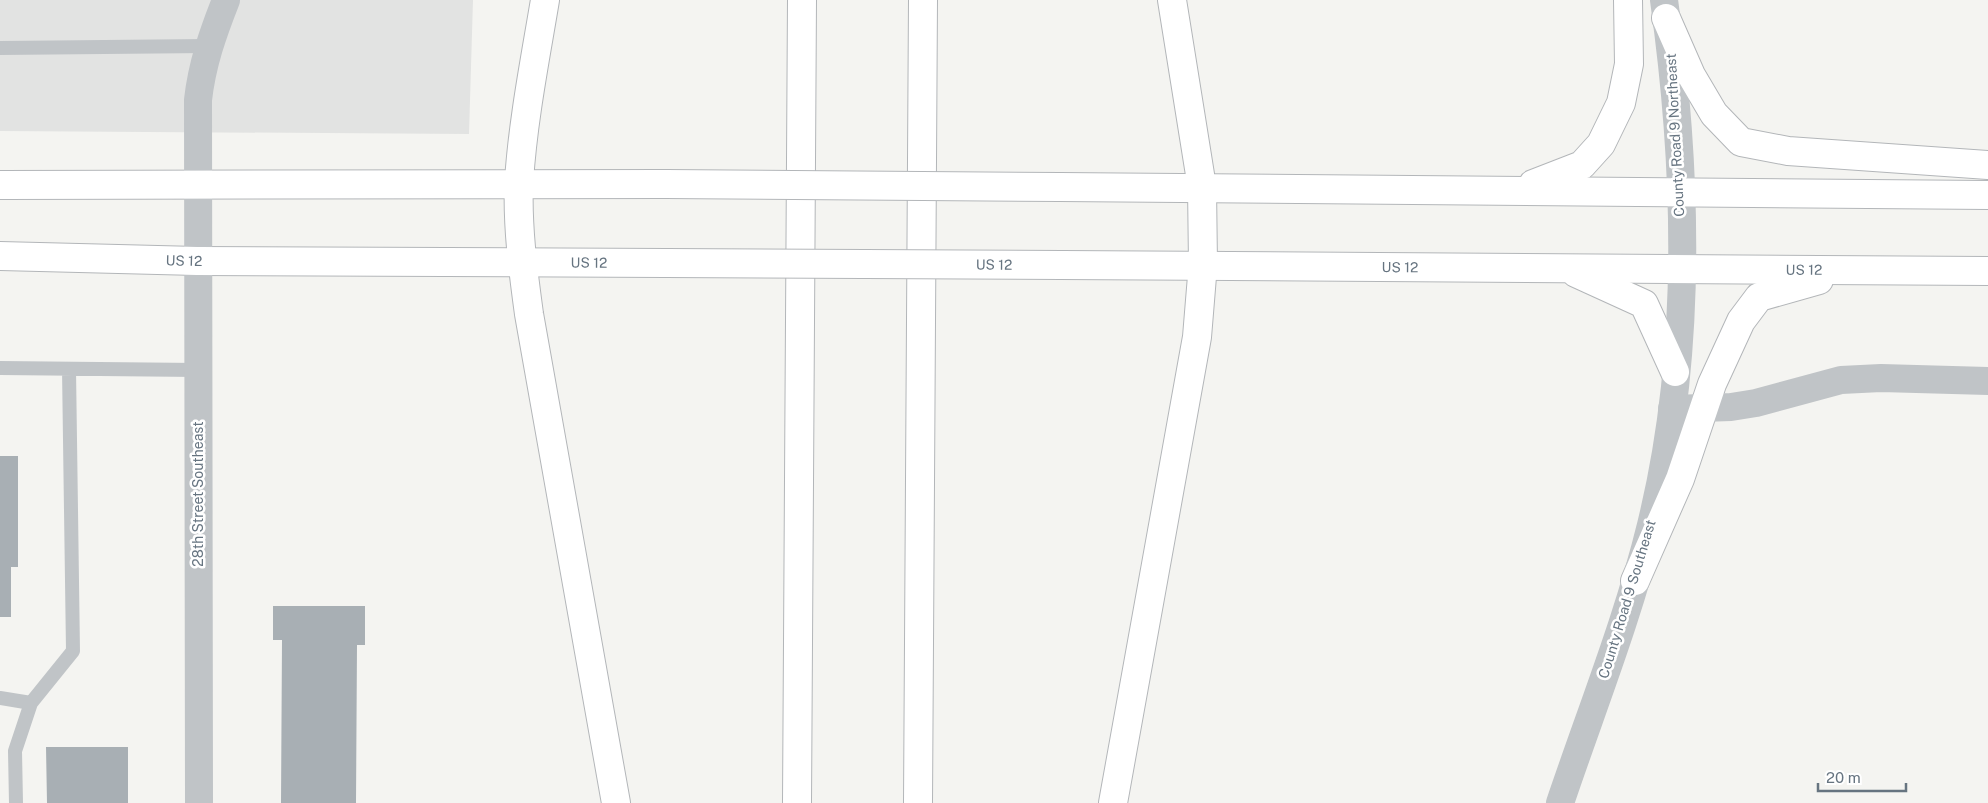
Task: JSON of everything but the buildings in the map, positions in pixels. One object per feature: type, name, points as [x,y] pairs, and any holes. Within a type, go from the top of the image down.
[{"type":"highway","points":[[545,0],[523,136],[519,183],[522,262],[529,314],[616,803]]},
{"type":"highway","points":[[797,803],[802,0]]},
{"type":"highway","points":[[918,803],[923,0]]},
{"type":"highway","points":[[1113,803],[1197,337],[1203,264],[1202,187],[1172,0]]},
{"type":"highway","points":[[1514,190],[1553,178],[1582,165],[1601,144],[1621,103],[1630,64],[1628,0]]},
{"type":"highway","points":[[1665,9],[1692,75],[1714,114],[1741,142],[1788,151],[1988,165]]},
{"type":"highway","points":[[0,185],[519,183],[1202,187],[1988,195]]},
{"type":"highway","name":"US 12","points":[[0,256],[197,262],[1203,264],[1565,269],[1988,271]]},
{"type":"highway","points":[[1565,269],[1644,304],[1675,372]]},
{"type":"highway","points":[[1635,582],[1680,479],[1712,384],[1741,321],[1759,298],[1799,284],[1862,271]]},
{"type":"street","name":"28th Street Southeast","points":[[199,803],[198,100],[202,69],[208,46],[226,0]]},
{"type":"street","name":"County Road 9 Northeast","points":[[1665,9],[1677,116],[1681,270]]},
{"type":"street","name":"County Road 9 Southeast","points":[[1560,803],[1635,582],[1664,466],[1672,409],[1681,270]]},
{"type":"street","points":[[1672,409],[1704,409],[1756,404],[1840,380],[1881,378],[1988,381]]},
{"type":"lane","points":[[0,48],[208,46]]},
{"type":"lane","points":[[0,368],[198,370]]},
{"type":"lane","points":[[16,803],[15,751],[31,703],[74,650],[69,369]]},
{"type":"lane","points":[[0,698],[31,703]]},
{"type":"shaded area","points":[[0,0],[473,0],[469,134],[0,131]]}]
